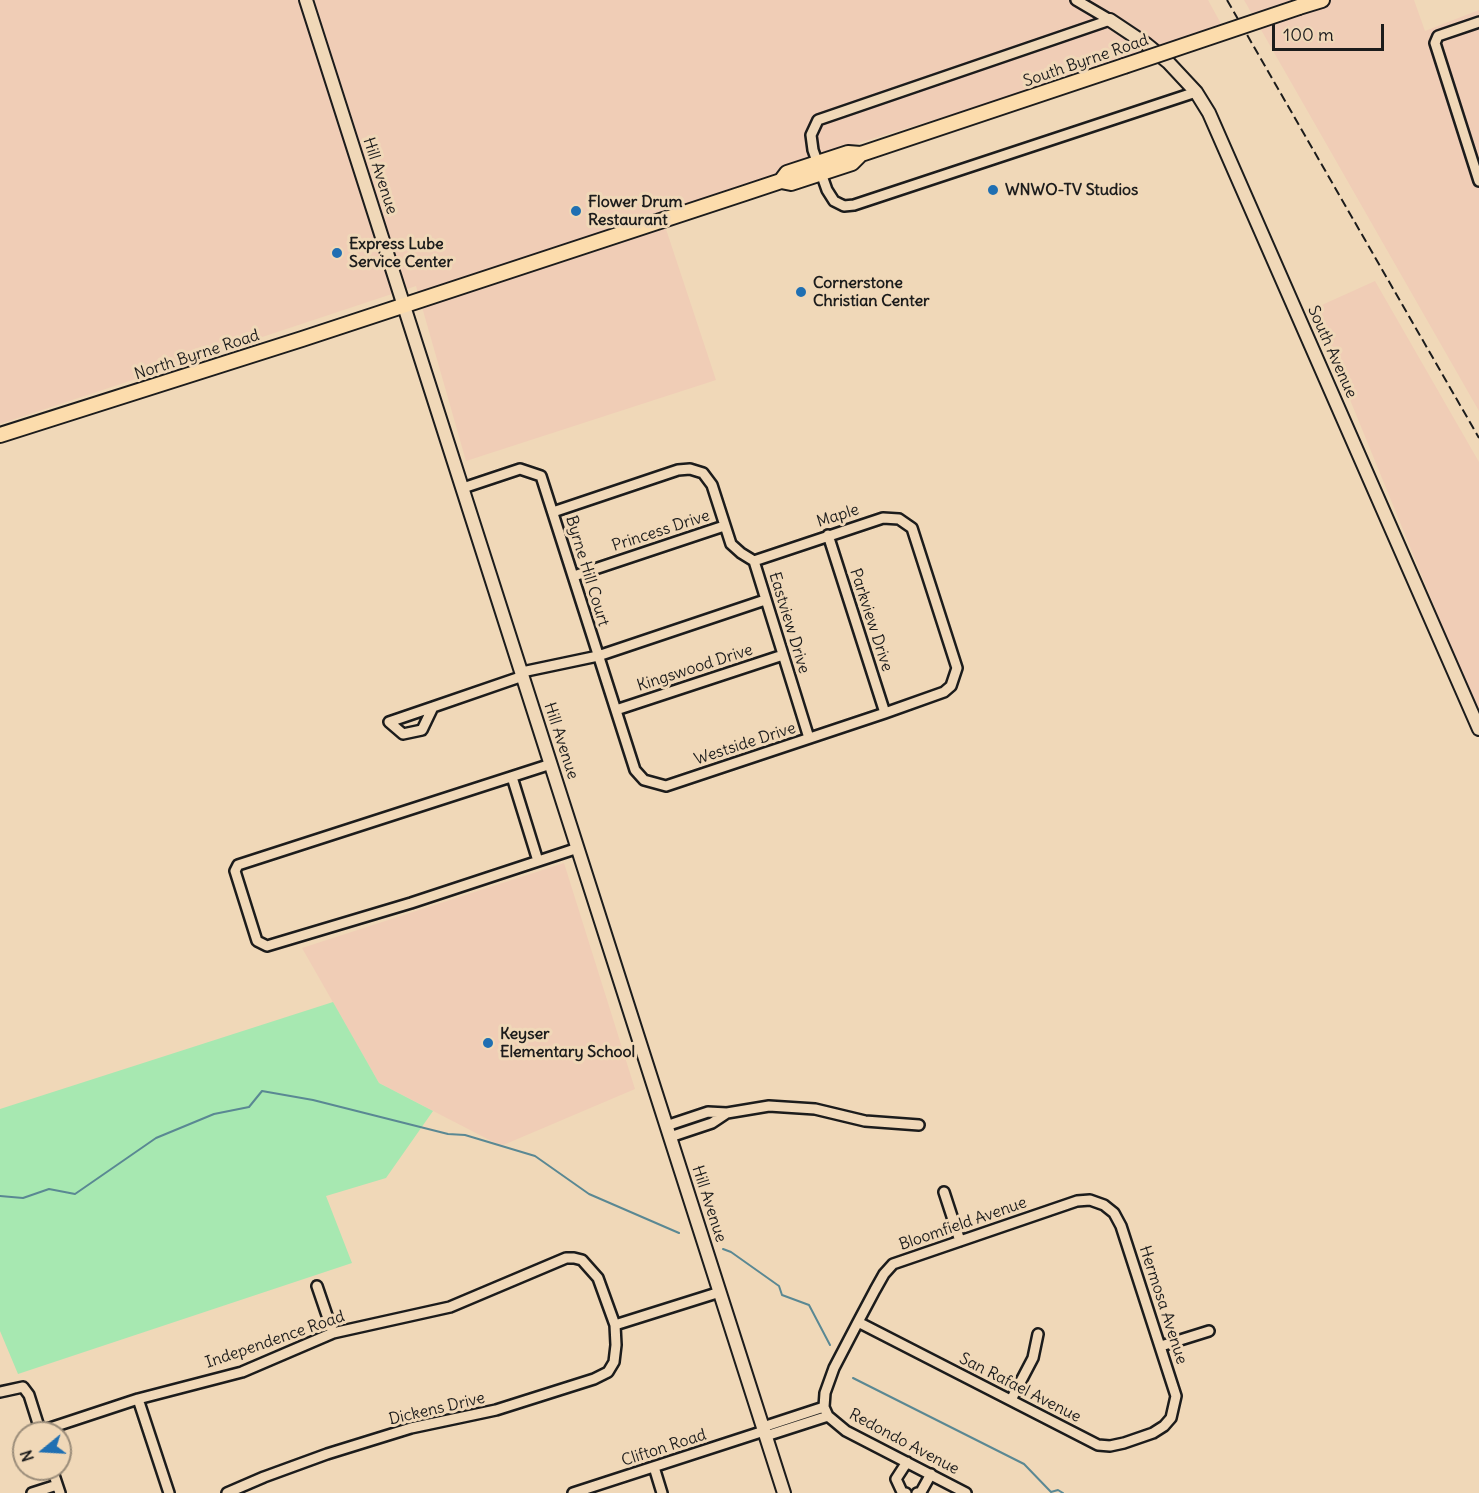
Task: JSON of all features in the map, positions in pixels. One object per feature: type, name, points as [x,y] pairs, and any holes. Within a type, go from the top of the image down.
[{"type":"main road","name":"Hill Avenue","points":[[306,0],[784,1493]]},
{"type":"main road","name":"South Byrne Road","points":[[405,305],[781,181],[791,183],[819,168],[852,163],[861,154],[1322,0]]},
{"type":"main road","name":"South Avenue","points":[[1110,20],[1168,62],[1196,92],[1219,133],[1479,729]]},
{"type":"main road","name":"North Byrne Road","points":[[0,435],[405,305]]},
{"type":"street","points":[[1076,0],[1110,20]]},
{"type":"street","name":"South Byrne Road","points":[[1110,20],[818,120],[811,135],[813,150],[826,190],[834,201],[844,206],[854,205],[1196,92]]},
{"type":"street","points":[[1479,22],[1438,36],[1436,43],[1479,181]]},
{"type":"street","name":"Byrne Hill Court","points":[[463,488],[520,469],[541,476],[630,754]]},
{"type":"street","name":"Eastview Drive","points":[[553,512],[678,470],[690,469],[703,474],[712,485],[731,544],[754,561],[809,738]]},
{"type":"street","name":"Maple","points":[[754,561],[883,518],[899,519],[912,528],[957,668],[951,686],[935,695]]},
{"type":"street","name":"Princess Drive","points":[[574,576],[724,526]]},
{"type":"street","name":"Parkview Drive","points":[[828,535],[885,713]]},
{"type":"street","points":[[433,707],[522,674],[598,656],[765,600]]},
{"type":"street","name":"Kingswood Drive","points":[[616,710],[783,655]]},
{"type":"street","name":"Westside Drive","points":[[630,754],[635,770],[644,780],[666,786],[935,695]]},
{"type":"street","points":[[551,764],[238,865],[235,871],[257,941],[267,946],[411,903],[578,848]]},
{"type":"street","points":[[512,777],[538,861]]},
{"type":"street","points":[[668,1132],[708,1112],[727,1113],[768,1106],[815,1109],[865,1121],[919,1125]]},
{"type":"street","points":[[944,1192],[960,1241]]},
{"type":"street","name":"Bloomfield Avenue","points":[[826,1412],[825,1393],[834,1368],[884,1274],[893,1264],[1077,1201],[1090,1200],[1104,1205]]},
{"type":"street","name":"Hermosa Avenue","points":[[1104,1205],[1114,1213],[1121,1226],[1161,1346],[1176,1396],[1175,1408],[1169,1420]]},
{"type":"street","name":"Independence Road","points":[[72,1421],[138,1399],[242,1372],[333,1333],[450,1307],[566,1258],[574,1257],[582,1260],[598,1278],[615,1325]]},
{"type":"street","points":[[317,1286],[333,1333]]},
{"type":"street","points":[[615,1325],[720,1292]]},
{"type":"street","name":"San Rafael Avenue","points":[[858,1322],[1098,1445],[1110,1446],[1124,1443],[1153,1433],[1169,1420]]},
{"type":"street","name":"Dickens Drive","points":[[226,1493],[327,1454],[411,1428],[477,1416],[594,1379],[608,1372],[614,1362],[615,1325]]},
{"type":"street","points":[[1161,1346],[1209,1331]]},
{"type":"street","points":[[1011,1400],[1032,1358],[1038,1334]]},
{"type":"street","points":[[0,1392],[23,1387],[37,1421]]},
{"type":"street","points":[[138,1399],[169,1493]]},
{"type":"street","name":"Clifton Road","points":[[573,1493],[826,1412]]},
{"type":"street","name":"Redondo Avenue","points":[[826,1412],[846,1431],[966,1493]]},
{"type":"street","points":[[906,1493],[902,1492],[896,1479],[907,1462]]},
{"type":"street","points":[[654,1467],[662,1493]]},
{"type":"street","points":[[917,1493],[921,1492],[931,1474]]},
{"type":"street","points":[[32,1493],[59,1489]]},
{"type":"shaded area","points":[[0,0],[1208,0],[1225,31],[816,156],[745,193],[663,220],[716,380],[466,461],[416,286],[0,424]]},
{"type":"shaded area","points":[[1244,0],[1414,0],[1425,31],[1479,10],[1479,411]]},
{"type":"shaded area","points":[[1375,281],[1479,462],[1479,716],[1313,309]]},
{"type":"shaded area","name":"Keyser Elementary School","points":[[564,863],[635,1089],[501,1146],[379,1083],[302,948]]},
{"type":"green space","points":[[333,1002],[379,1083],[433,1111],[386,1178],[326,1196],[352,1263],[18,1374],[0,1331],[0,1109]]},
{"type":"waterway","points":[[0,1196],[23,1198],[49,1189],[75,1194],[156,1138],[214,1114],[249,1107],[262,1091],[313,1100],[448,1134],[465,1135],[535,1156],[589,1194],[679,1233]]},
{"type":"waterway","points":[[723,1249],[731,1252],[779,1286],[782,1295],[809,1305],[830,1345]]},
{"type":"waterway","points":[[853,1378],[1024,1464],[1051,1492],[1058,1490],[1063,1493]]},
{"type":"railway","points":[[1227,0],[1479,438]]},
{"type":"place","name":"WNWO-TV Studios","points":[[993,190]]},
{"type":"place","name":"Flower Drum Restaurant","points":[[576,211]]},
{"type":"place","name":"Express Lube Service Center","points":[[337,253]]},
{"type":"place","name":"Cornerstone Christian Center","points":[[801,292]]},
{"type":"place","name":"Keyser Elementary School","points":[[488,1043]]}]
